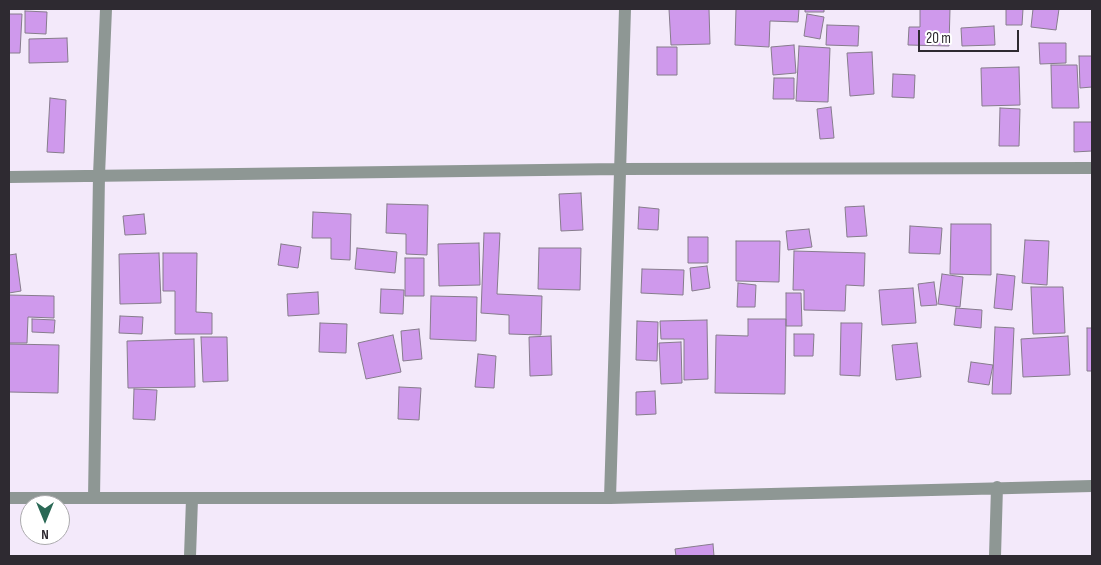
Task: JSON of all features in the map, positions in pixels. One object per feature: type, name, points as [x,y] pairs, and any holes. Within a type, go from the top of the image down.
[{"type":"street","points":[[94,498],[99,175],[106,9]]},
{"type":"street","points":[[610,498],[624,9]]},
{"type":"street","points":[[9,177],[619,169],[1092,168]]},
{"type":"street","points":[[9,498],[610,498],[1092,486]]},
{"type":"street","points":[[995,556],[997,487]]},
{"type":"street","points":[[190,556],[192,499]]},
{"type":"building","points":[[669,9],[709,9],[710,44],[671,45]]},
{"type":"building","points":[[736,9],[799,9],[798,22],[770,21],[769,47],[735,45]]},
{"type":"building","points":[[805,9],[824,9],[824,12],[805,12]]},
{"type":"building","points":[[920,9],[950,9],[949,46],[908,45],[909,27],[920,27]]},
{"type":"building","points":[[1006,9],[1023,9],[1022,25],[1006,25]]},
{"type":"building","points":[[1033,9],[1059,9],[1056,30],[1031,27]]},
{"type":"building","points":[[25,11],[47,12],[46,34],[25,33]]},
{"type":"building","points":[[9,14],[22,14],[20,53],[9,53]]},
{"type":"building","points":[[807,14],[824,17],[820,39],[804,36]]},
{"type":"building","points":[[827,25],[859,26],[858,46],[826,45]]},
{"type":"building","points":[[994,26],[995,45],[962,46],[961,28]]},
{"type":"building","points":[[67,38],[68,62],[29,63],[29,39]]},
{"type":"building","points":[[1039,43],[1066,43],[1066,63],[1040,64]]},
{"type":"building","points":[[794,45],[796,73],[773,75],[771,47]]},
{"type":"building","points":[[799,46],[830,48],[828,102],[796,101]]},
{"type":"building","points":[[657,47],[677,47],[677,75],[657,75]]},
{"type":"building","points":[[872,52],[874,94],[850,96],[847,53]]},
{"type":"building","points":[[1079,56],[1092,56],[1092,87],[1080,88]]},
{"type":"building","points":[[1051,65],[1077,65],[1079,108],[1052,108]]},
{"type":"building","points":[[1019,67],[1020,105],[982,106],[981,68]]},
{"type":"building","points":[[893,74],[915,75],[914,98],[892,97]]},
{"type":"building","points":[[774,78],[794,78],[794,99],[773,99]]},
{"type":"building","points":[[50,98],[66,100],[64,153],[47,152]]},
{"type":"building","points":[[831,107],[834,138],[820,139],[817,109]]},
{"type":"building","points":[[1000,108],[1020,109],[1019,146],[999,146]]},
{"type":"building","points":[[1074,122],[1092,122],[1092,151],[1074,152]]},
{"type":"building","points":[[581,193],[583,230],[561,231],[559,194]]},
{"type":"building","points":[[387,204],[428,205],[427,255],[406,254],[406,234],[386,233]]},
{"type":"building","points":[[864,206],[867,236],[847,237],[845,207]]},
{"type":"building","points":[[639,207],[659,209],[658,230],[638,229]]},
{"type":"building","points":[[313,212],[351,214],[350,260],[331,259],[331,238],[312,238]]},
{"type":"building","points":[[144,214],[146,234],[125,235],[123,216]]},
{"type":"building","points":[[951,224],[991,224],[991,275],[950,274]]},
{"type":"building","points":[[910,226],[942,228],[940,254],[909,253]]},
{"type":"building","points":[[809,229],[812,247],[788,250],[786,231]]},
{"type":"building","points":[[484,233],[500,233],[497,294],[542,296],[541,335],[509,334],[509,315],[481,313]]},
{"type":"building","points":[[688,237],[708,237],[708,263],[688,263]]},
{"type":"building","points":[[1025,240],[1049,241],[1047,285],[1022,283]]},
{"type":"building","points":[[736,241],[780,241],[779,282],[736,281]]},
{"type":"building","points":[[479,243],[480,285],[439,286],[438,244]]},
{"type":"building","points":[[281,244],[301,247],[298,268],[278,265]]},
{"type":"building","points":[[357,248],[397,252],[395,273],[355,269]]},
{"type":"building","points":[[539,248],[581,248],[580,290],[538,289]]},
{"type":"building","points":[[794,251],[865,253],[864,286],[846,285],[845,311],[804,310],[804,290],[793,290]]},
{"type":"building","points":[[159,253],[161,303],[120,304],[119,254]]},
{"type":"building","points":[[163,253],[197,253],[196,312],[212,313],[212,334],[175,334],[175,291],[163,291]]},
{"type":"building","points":[[16,254],[21,291],[9,293],[9,255]]},
{"type":"building","points":[[405,258],[424,258],[424,296],[405,296]]},
{"type":"building","points":[[707,266],[710,288],[692,291],[690,268]]},
{"type":"building","points":[[642,269],[684,270],[683,295],[641,293]]},
{"type":"building","points":[[942,274],[963,277],[960,307],[938,304]]},
{"type":"building","points":[[997,274],[1015,276],[1012,310],[994,308]]},
{"type":"building","points":[[934,282],[937,305],[921,306],[918,284]]},
{"type":"building","points":[[738,283],[756,285],[755,307],[737,307]]},
{"type":"building","points":[[1031,287],[1063,287],[1065,333],[1033,334]]},
{"type":"building","points":[[913,288],[916,323],[882,325],[879,290]]},
{"type":"building","points":[[381,289],[404,290],[403,314],[380,313]]},
{"type":"building","points":[[318,292],[319,314],[288,316],[287,294]]},
{"type":"building","points":[[786,293],[801,293],[802,326],[786,326]]},
{"type":"building","points":[[9,295],[54,296],[54,318],[28,317],[27,343],[9,343]]},
{"type":"building","points":[[431,296],[477,297],[476,341],[430,339]]},
{"type":"building","points":[[956,308],[982,310],[981,328],[954,325]]},
{"type":"building","points":[[120,316],[143,317],[142,334],[119,333]]},
{"type":"building","points":[[32,319],[55,320],[54,333],[32,332]]},
{"type":"building","points":[[748,319],[786,319],[785,394],[715,393],[716,335],[748,336]]},
{"type":"building","points":[[707,320],[708,379],[684,380],[684,339],[661,339],[660,321]]},
{"type":"building","points":[[637,321],[658,322],[657,361],[636,360]]},
{"type":"building","points":[[320,323],[347,324],[346,353],[319,352]]},
{"type":"building","points":[[841,323],[862,323],[860,376],[840,375]]},
{"type":"building","points":[[995,327],[1014,328],[1011,394],[992,394]]},
{"type":"building","points":[[1087,328],[1092,328],[1092,371],[1087,371]]},
{"type":"building","points":[[419,329],[422,359],[403,361],[401,331]]},
{"type":"building","points":[[794,334],[814,334],[813,356],[794,356]]},
{"type":"building","points":[[393,335],[401,372],[366,379],[358,343]]},
{"type":"building","points":[[551,336],[552,375],[530,376],[529,337]]},
{"type":"building","points":[[1068,336],[1070,375],[1023,377],[1021,339]]},
{"type":"building","points":[[201,337],[227,337],[228,381],[203,382]]},
{"type":"building","points":[[194,339],[195,387],[128,388],[127,341]]},
{"type":"building","points":[[681,342],[682,383],[661,384],[659,343]]},
{"type":"building","points":[[917,343],[921,377],[896,380],[892,345]]},
{"type":"building","points":[[9,344],[59,345],[58,393],[9,392]]},
{"type":"building","points":[[478,354],[496,356],[494,388],[475,387]]},
{"type":"building","points":[[971,362],[993,365],[989,385],[968,382]]},
{"type":"building","points":[[399,387],[421,388],[419,420],[398,419]]},
{"type":"building","points":[[134,389],[157,390],[155,420],[133,419]]},
{"type":"building","points":[[655,391],[656,414],[636,415],[636,392]]},
{"type":"building","points":[[713,544],[714,556],[676,556],[675,549]]}]
